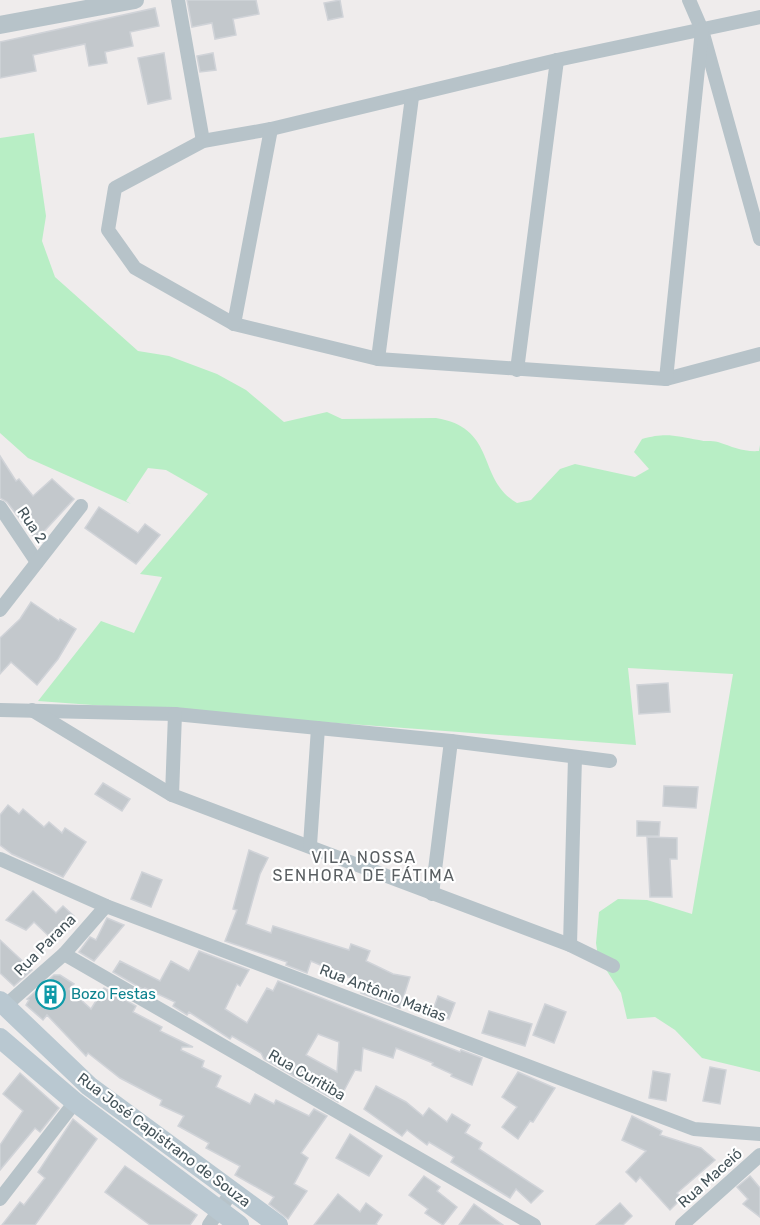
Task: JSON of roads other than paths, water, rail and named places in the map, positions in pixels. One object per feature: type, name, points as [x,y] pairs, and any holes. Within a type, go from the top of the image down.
[{"type":"main road","name":"Rua José Capistrano de Souza","points":[[2,1004],[89,1086],[231,1193],[278,1225]]},
{"type":"main road","name":"Rua José Capistrano de Souza","points":[[0,1038],[215,1218],[239,1225]]},
{"type":"street","points":[[0,25],[135,0]]},
{"type":"street","points":[[178,0],[203,141]]},
{"type":"street","points":[[689,0],[702,30],[760,239]]},
{"type":"street","points":[[760,17],[557,60],[412,97],[271,129],[203,141],[115,188],[108,230],[135,268],[234,324],[378,359],[666,379],[760,354]]},
{"type":"street","points":[[666,379],[702,30]]},
{"type":"street","points":[[517,370],[557,60]]},
{"type":"street","points":[[378,359],[412,97]]},
{"type":"street","points":[[234,324],[271,129]]},
{"type":"street","points":[[0,610],[81,506]]},
{"type":"street","name":"Rua 2","points":[[0,507],[38,562]]},
{"type":"street","points":[[0,710],[175,714],[451,741],[610,762]]},
{"type":"street","points":[[32,710],[172,795],[310,845],[432,894],[570,945],[614,966]]},
{"type":"street","points":[[172,795],[175,714]]},
{"type":"street","points":[[310,845],[318,728]]},
{"type":"street","points":[[432,894],[451,741]]},
{"type":"street","points":[[570,945],[575,757]]},
{"type":"street","name":"Rua Antônio Matias","points":[[0,859],[106,906],[694,1129],[760,1134]]},
{"type":"street","name":"Rua Parana","points":[[2,1004],[64,954],[106,906]]},
{"type":"street","name":"Rua Curitiba","points":[[64,954],[534,1225]]},
{"type":"street","points":[[0,1199],[75,1102]]},
{"type":"street","name":"Rua Maceió","points":[[682,1225],[760,1155]]},
{"type":"street","points":[[215,1218],[231,1193]]},
{"type":"place","name":"Bozo Festas","points":[[50,994]]},
{"type":"district","name":"VILA NOSSA SENHORA DE FÁTIMA","points":[[364,866]]}]
